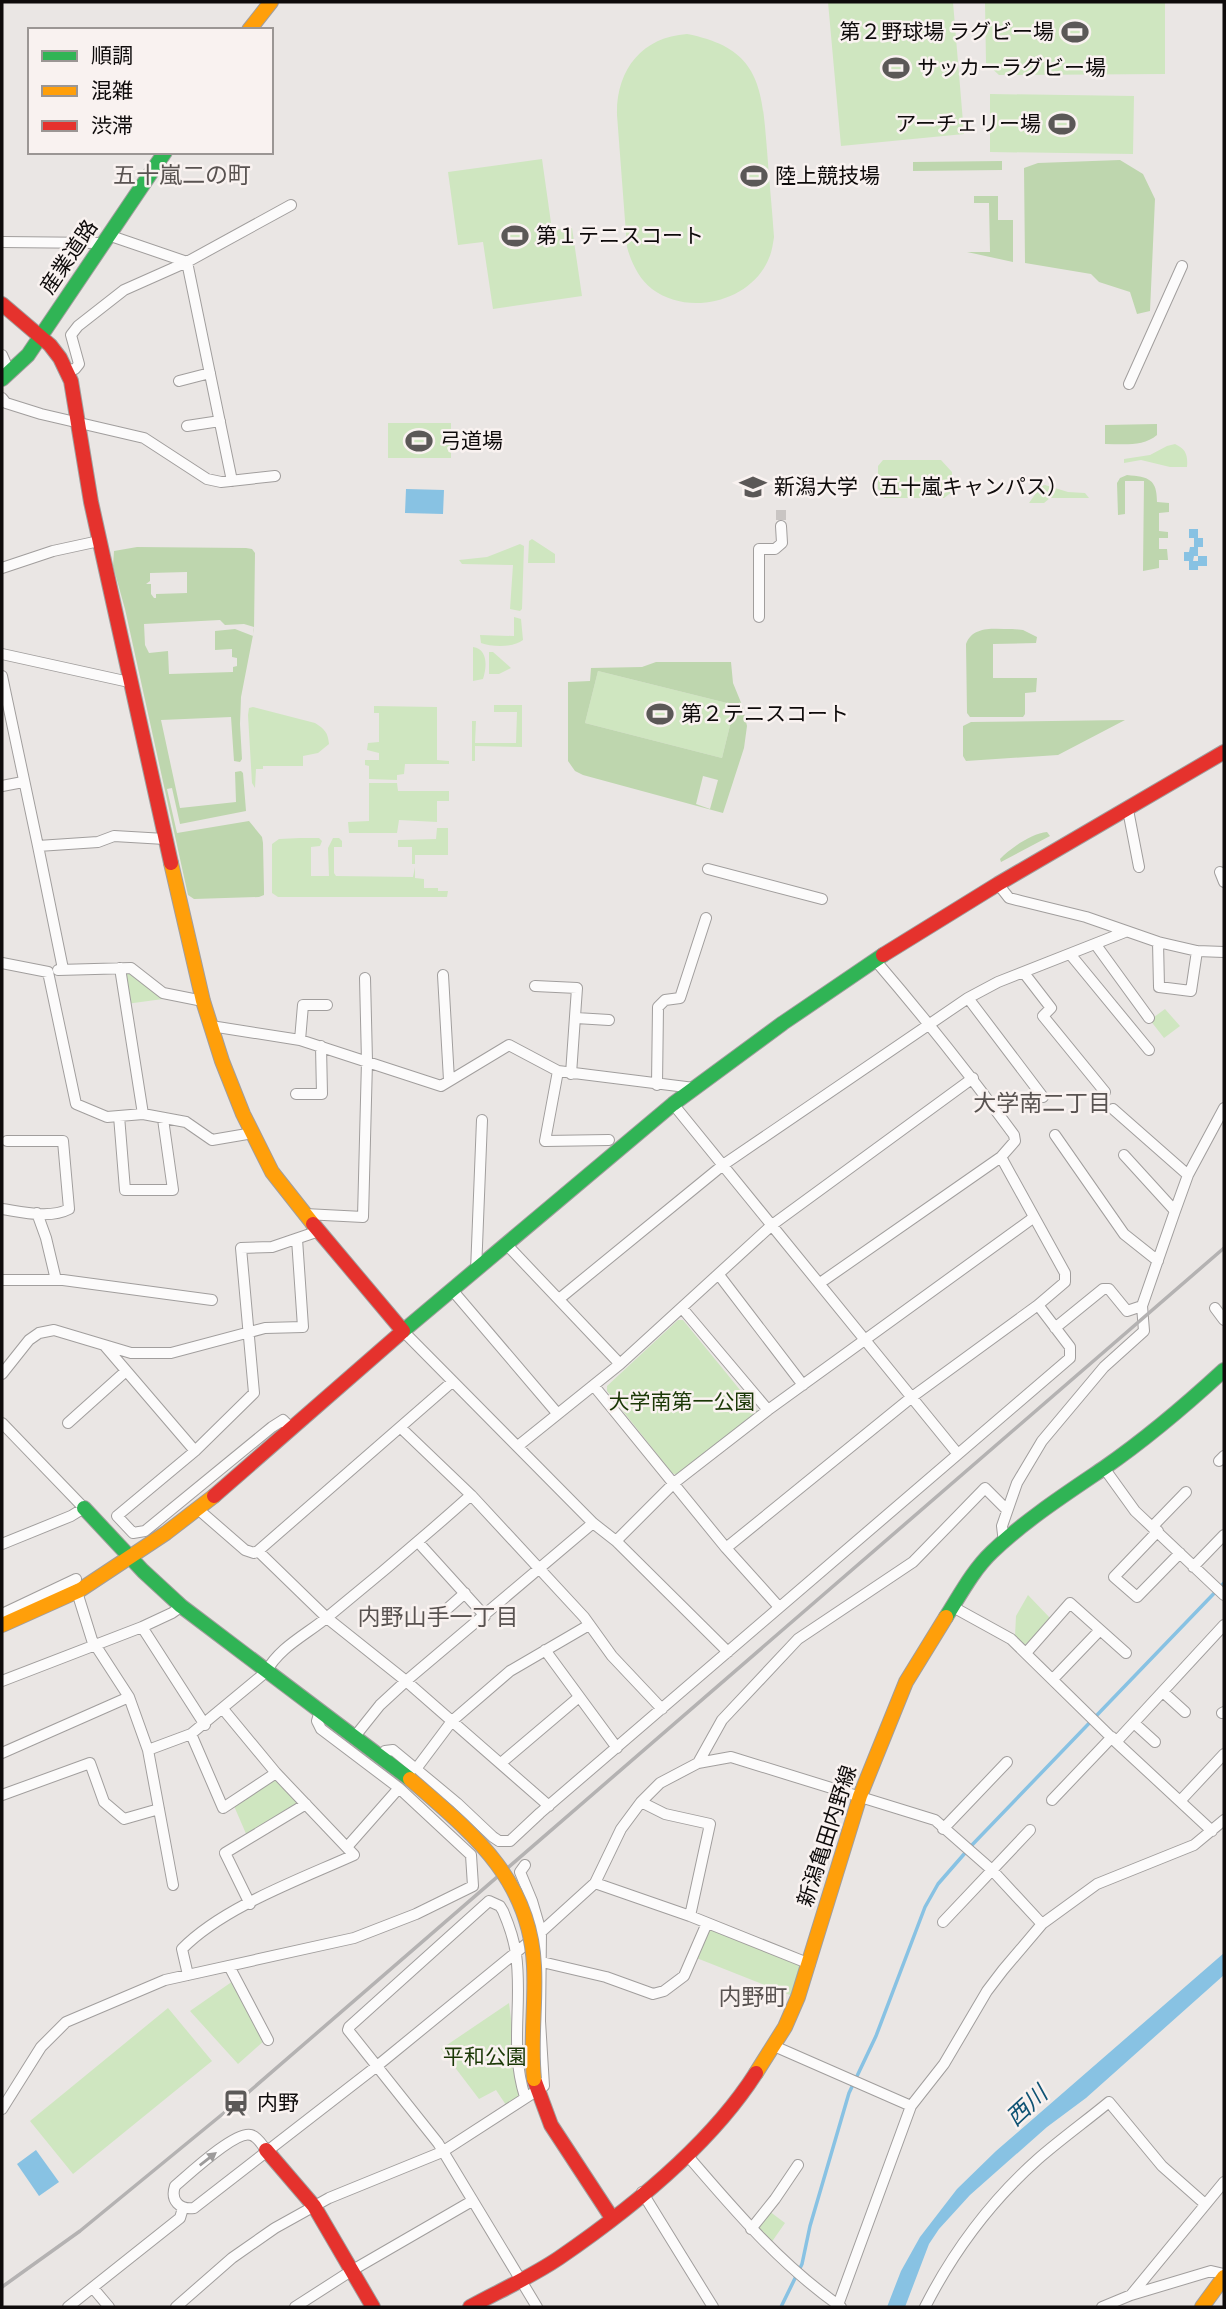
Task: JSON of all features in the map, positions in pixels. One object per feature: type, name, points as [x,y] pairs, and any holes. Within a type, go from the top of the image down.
[{"type":"street","points":[[252,28],[271,2]]},
{"type":"street","name":"産業道路","points":[[6,376],[28,355],[41,337],[164,154]]},
{"type":"street","points":[[67,370],[75,369],[79,364],[71,335],[78,326],[124,290],[187,262],[291,205]]},
{"type":"street","points":[[2,242],[105,239],[187,262]]},
{"type":"street","points":[[187,262],[232,481]]},
{"type":"street","points":[[1129,384],[1182,266]]},
{"type":"street","points":[[2,304],[41,337],[60,358],[71,381],[99,541],[203,1001],[222,1060],[272,1172],[403,1331],[593,1523],[616,1541],[728,1652]]},
{"type":"street","points":[[2,355],[6,376]]},
{"type":"street","points":[[178,381],[210,373]]},
{"type":"street","points":[[2,398],[6,403],[30,411],[144,438],[207,479],[221,482],[275,476]]},
{"type":"street","points":[[187,426],[220,421]]},
{"type":"street","points":[[759,617],[759,549],[775,549],[782,543],[781,526]]},
{"type":"street","points":[[2,568],[53,551],[99,541]]},
{"type":"street","points":[[2,654],[130,682]]},
{"type":"street","points":[[2,677],[63,969]]},
{"type":"street","points":[[2,1625],[131,1558],[199,1510],[403,1331],[673,1104],[783,1023],[875,960],[998,884],[1224,752]]},
{"type":"street","points":[[2,786],[23,782]]},
{"type":"street","points":[[1128,810],[1139,867]]},
{"type":"street","points":[[38,846],[98,842],[114,836],[165,839]]},
{"type":"street","points":[[708,869],[822,899]]},
{"type":"street","points":[[998,884],[1009,898],[1086,917],[1158,942],[1198,951],[1224,952]]},
{"type":"street","points":[[657,1085],[658,1007],[665,1000],[680,998],[706,918]]},
{"type":"street","points":[[559,1299],[723,1164],[968,998],[998,982],[1125,932]]},
{"type":"street","points":[[1158,942],[1159,987],[1191,991],[1198,951]]},
{"type":"street","points":[[1096,945],[1149,1018]]},
{"type":"street","points":[[1070,954],[1149,1050]]},
{"type":"street","points":[[820,1283],[1001,1157],[1015,1141],[1014,1135],[973,1078],[875,960]]},
{"type":"street","points":[[2,963],[48,972],[63,969],[131,968],[163,993],[203,1001]]},
{"type":"street","points":[[120,968],[143,1114]]},
{"type":"street","points":[[48,972],[76,1104],[107,1117],[143,1114],[186,1122],[212,1140],[253,1133]]},
{"type":"street","points":[[1024,973],[1051,1008],[1043,1016],[1105,1092]]},
{"type":"street","points":[[443,975],[449,1080]]},
{"type":"street","points":[[305,1214],[363,1217],[365,978]]},
{"type":"street","points":[[535,986],[577,988],[571,1074]]},
{"type":"street","points":[[968,998],[1043,1097]]},
{"type":"street","points":[[300,1040],[303,1005],[327,1005]]},
{"type":"street","points":[[576,1018],[609,1020]]},
{"type":"street","points":[[211,1026],[300,1040],[441,1086],[509,1045],[558,1071],[694,1088]]},
{"type":"street","points":[[296,1094],[322,1094],[321,1046]]},
{"type":"street","points":[[558,1071],[545,1141],[609,1139]]},
{"type":"street","points":[[518,1446],[620,1364],[772,1225],[973,1078]]},
{"type":"street","points":[[673,1104],[957,1453]]},
{"type":"street","points":[[1004,1543],[1002,1526],[1017,1483],[1042,1441],[1104,1367],[1144,1331],[1142,1306],[1175,1211],[1188,1175],[1224,1108]]},
{"type":"street","points":[[1113,1109],[1188,1175]]},
{"type":"street","points":[[119,1116],[125,1189],[173,1190],[163,1119]]},
{"type":"street","points":[[476,1271],[482,1120]]},
{"type":"street","points":[[1055,1135],[1124,1234],[1158,1261]]},
{"type":"street","points":[[2,1209],[62,1213],[69,1209],[62,1140],[7,1141]]},
{"type":"street","points":[[1124,1155],[1175,1211]]},
{"type":"street","points":[[726,1548],[912,1397],[1038,1305],[1065,1282],[1066,1278],[1001,1157]]},
{"type":"street","points":[[37,1213],[56,1280]]},
{"type":"street","points":[[616,1541],[674,1483],[768,1410],[1033,1218]]},
{"type":"street","points":[[292,1429],[283,1420],[272,1427],[145,1531],[134,1533],[117,1516],[195,1451],[254,1394],[241,1248],[272,1247],[319,1231]]},
{"type":"street","points":[[2,1374],[29,1340],[39,1333],[54,1330],[131,1353],[172,1353],[265,1328],[303,1327],[297,1239]]},
{"type":"street","points":[[508,1244],[620,1364]]},
{"type":"street","points":[[719,1275],[803,1385]]},
{"type":"street","points":[[2,1280],[56,1280],[212,1300]]},
{"type":"street","points":[[1055,1328],[1103,1289],[1109,1289],[1127,1311],[1142,1306]]},
{"type":"street","points":[[453,1291],[557,1413]]},
{"type":"street","points":[[320,1711],[317,1721],[321,1729],[408,1779],[499,1841],[510,1841],[1070,1358],[1070,1348],[1038,1305]]},
{"type":"street","points":[[682,1308],[768,1410]]},
{"type":"street","points":[[1215,1308],[1224,1320]]},
{"type":"street","points":[[105,1346],[195,1451]]},
{"type":"street","name":"新潟亀田内野線","points":[[470,2307],[557,2259],[612,2218],[687,2155],[745,2090],[785,2027],[810,1964],[831,1886],[860,1796],[906,1682],[970,1578],[992,1552],[1077,1485],[1182,1409],[1224,1370]]},
{"type":"street","points":[[68,1423],[126,1371]]},
{"type":"street","points":[[199,1510],[245,1550],[254,1553],[258,1551],[453,1382]]},
{"type":"street","points":[[594,1386],[726,1548],[779,1607]]},
{"type":"street","points":[[2,1423],[131,1558],[182,1606],[266,1672],[382,1755],[491,1854],[512,1882],[523,1903],[529,1925],[534,1965],[532,2088]]},
{"type":"street","points":[[401,1429],[471,1495],[584,1617],[612,1656],[662,1709]]},
{"type":"street","points":[[1104,1468],[1135,1511],[1224,1595]]},
{"type":"street","points":[[698,1763],[722,1720],[798,1639],[913,1562],[985,1488],[1007,1510]]},
{"type":"street","points":[[1180,1553],[1137,1597],[1114,1577],[1186,1492]]},
{"type":"street","points":[[148,1750],[191,1734],[205,1725],[266,1672],[272,1661],[299,1637],[327,1618],[471,1495]]},
{"type":"street","points":[[2,1544],[84,1508]]},
{"type":"street","points":[[356,1735],[380,1705],[406,1681],[593,1523]]},
{"type":"street","points":[[1193,1567],[1224,1535]]},
{"type":"street","points":[[418,1542],[485,1616]]},
{"type":"street","points":[[258,1551],[327,1618],[406,1681],[549,1806]]},
{"type":"street","points":[[2,1615],[76,1586]]},
{"type":"street","points":[[76,1586],[95,1646],[129,1697],[148,1750],[173,1885]]},
{"type":"street","points":[[438,1618],[465,1593]]},
{"type":"street","points":[[1026,1653],[1070,1603],[1126,1654]]},
{"type":"street","points":[[2,1681],[142,1627],[182,1606]]},
{"type":"street","points":[[953,1607],[1011,1639],[1212,1830]]},
{"type":"street","points":[[347,1847],[408,1779],[452,1721],[510,1671],[589,1625]]},
{"type":"street","points":[[1052,1800],[1114,1739],[1135,1723],[1224,1625]]},
{"type":"street","points":[[142,1627],[205,1725]]},
{"type":"street","points":[[1053,1679],[1100,1630]]},
{"type":"street","points":[[545,1650],[617,1748]]},
{"type":"street","points":[[1163,1692],[1185,1712]]},
{"type":"street","points":[[2,1753],[129,1697]]},
{"type":"street","points":[[501,1763],[579,1697]]},
{"type":"street","points":[[188,1975],[182,1949],[197,1934],[250,1903],[354,1855],[276,1773],[223,1709]]},
{"type":"street","points":[[1135,1723],[1155,1742]]},
{"type":"street","points":[[191,1734],[223,1808],[276,1773]]},
{"type":"street","points":[[1181,1800],[1224,1754]]},
{"type":"street","points":[[183,2208],[194,2208],[377,2066],[541,1932],[595,1883],[621,1829],[641,1802],[660,1783],[698,1763],[730,1757],[935,1820],[992,1870],[1042,1924]]},
{"type":"street","points":[[943,1829],[1007,1762]]},
{"type":"street","points":[[2,1795],[90,1763],[104,1802],[124,1819],[159,1809]]},
{"type":"street","points":[[2,2109],[41,2048],[66,2022],[165,1980],[354,1938],[416,1914],[473,1886],[471,1854],[408,1779]]},
{"type":"street","points":[[641,1802],[665,1814],[710,1824],[690,1916]]},
{"type":"street","points":[[250,1903],[225,1853],[306,1804]]},
{"type":"street","points":[[687,2155],[751,2229],[803,2280],[840,2306],[911,2106],[944,2063],[987,1991],[1023,1944],[1042,1924],[1097,1884],[1184,1850],[1224,1820]]},
{"type":"street","points":[[943,1922],[1030,1830]]},
{"type":"street","points":[[176,2307],[232,2258],[314,2206],[442,2152],[532,2088],[544,2086],[540,2021],[541,1932],[520,1872],[525,1865]]},
{"type":"street","points":[[595,1883],[690,1916],[810,1964]]},
{"type":"street","points":[[537,2307],[438,2143],[351,2035],[349,2027],[489,1901],[500,1906],[511,1930],[516,1952],[516,2058],[551,2125],[612,2218]]},
{"type":"street","points":[[542,1962],[606,1977],[653,1993],[664,1991],[684,1976],[707,1923]]},
{"type":"street","points":[[229,1966],[268,2040]]},
{"type":"street","points":[[774,2046],[911,2106]]},
{"type":"street","points":[[925,2307],[954,2255],[1002,2196],[1038,2159],[1110,2102],[1162,2166],[1205,2204]]},
{"type":"street","points":[[183,2208],[174,2197],[175,2186],[237,2137],[250,2134],[257,2138],[314,2206],[373,2307]]},
{"type":"street","points":[[751,2229],[798,2165]]},
{"type":"street","points":[[1131,2295],[1224,2182]]},
{"type":"street","points":[[642,2192],[713,2307]]},
{"type":"street","points":[[295,2307],[351,2271],[472,2201]]},
{"type":"street","points":[[68,2307],[180,2218],[183,2208]]},
{"type":"street","points":[[1102,2307],[1131,2295],[1211,2272],[1222,2285],[1202,2307]]},
{"type":"street","points":[[93,2288],[109,2307]]},
{"type":"street","points":[[819,2307],[829,2297]]},
{"type":"green space","name":"サッカーラグビー場","points":[[828,2],[953,2],[964,134],[841,146]]},
{"type":"green space","name":"第２野球場 ラグビー場","points":[[985,2],[1165,2],[1165,74],[999,75],[986,63]]},
{"type":"green space","name":"陸上競技場","points":[[687,34],[711,40],[730,49],[743,60],[759,89],[763,107],[774,237],[769,258],[761,273],[749,285],[718,300],[701,303],[684,302],[652,289],[633,264],[627,247],[617,115],[621,84],[635,59],[657,42],[671,36]]},
{"type":"green space","name":"アーチェリー場","points":[[990,94],[1134,96],[1133,154],[990,152]]},
{"type":"green space","name":"第１テニスコート","points":[[542,159],[552,230],[572,228],[582,296],[493,309],[483,242],[458,245],[448,172]]},
{"type":"green space","points":[[1120,160],[1143,174],[1155,199],[1150,311],[1137,314],[1130,292],[1099,282],[1091,274],[1025,263],[1024,168],[1038,163]]},
{"type":"green space","points":[[1002,161],[1002,170],[913,171],[913,162]]},
{"type":"green space","points":[[974,196],[998,196],[998,220],[1013,220],[1013,262],[967,252],[990,252],[989,203],[974,203]]},
{"type":"green space","name":"弓道場","points":[[388,423],[451,423],[451,458],[388,458]]},
{"type":"green space","points":[[1157,424],[1157,435],[1146,441],[1105,444],[1105,425]]},
{"type":"green space","points":[[1175,444],[1186,453],[1187,467],[1170,467],[1141,460],[1124,463],[1124,459],[1150,455]]},
{"type":"green space","points":[[883,460],[941,460],[952,472],[952,492],[944,498],[884,498],[878,489],[878,466]]},
{"type":"green space","points":[[1127,475],[1146,478],[1155,488],[1157,502],[1169,503],[1169,512],[1159,513],[1159,531],[1168,532],[1168,538],[1159,538],[1159,549],[1167,549],[1168,560],[1159,560],[1159,568],[1143,571],[1144,481],[1125,481],[1125,514],[1118,515],[1117,483]]},
{"type":"green space","points":[[1041,486],[1068,492],[1085,493],[1089,498],[1050,498],[1044,503],[1029,503]]},
{"type":"green space","points":[[532,539],[555,554],[555,563],[528,563],[529,541]]},
{"type":"green space","points":[[520,544],[524,546],[520,611],[510,609],[513,565],[462,564],[459,560],[487,557]]},
{"type":"green space","points":[[137,547],[246,548],[255,553],[254,630],[253,634],[254,627],[244,624],[225,625],[220,620],[144,624],[145,645],[149,653],[168,651],[169,674],[233,672],[233,667],[237,666],[237,658],[232,657],[232,649],[215,650],[215,631],[235,629],[253,636],[241,697],[240,762],[234,761],[231,717],[161,720],[180,808],[236,802],[235,772],[243,773],[246,811],[180,824],[172,788],[167,789],[177,833],[249,821],[262,837],[264,895],[194,899],[188,895],[125,609],[113,566],[114,551]],"holes":[[[187,572],[187,593],[156,594],[154,598],[151,584],[146,584],[150,581],[150,573]]]},
{"type":"green space","points":[[514,617],[521,619],[523,640],[502,646],[481,643],[480,635],[514,636]]},
{"type":"green space","points":[[1023,630],[1037,637],[1036,643],[993,644],[993,678],[1037,678],[1036,692],[1025,693],[1023,717],[970,717],[967,713],[966,644],[969,638],[979,631]]},
{"type":"green space","points":[[473,647],[481,651],[486,664],[483,679],[473,681]]},
{"type":"green space","points":[[489,652],[493,652],[511,668],[499,674],[489,674]]},
{"type":"green space","points":[[656,662],[731,662],[733,683],[747,726],[744,748],[723,813],[583,775],[575,771],[568,761],[568,682],[590,681],[591,668],[642,667]],"holes":[[[598,671],[735,705],[722,758],[585,723]],[[703,776],[718,780],[710,809],[696,804]]]},
{"type":"green space","name":"第２テニスコート","points":[[598,671],[735,705],[722,758],[585,723]]},
{"type":"green space","points":[[494,705],[522,705],[522,747],[475,746],[475,761],[472,761],[472,721],[476,721],[475,743],[516,743],[517,712],[494,712]]},
{"type":"green space","points":[[374,706],[437,707],[437,760],[449,761],[449,764],[405,764],[404,774],[397,775],[397,780],[369,779],[369,766],[365,765],[365,760],[379,760],[379,753],[367,750],[368,743],[379,742],[379,713],[374,713]]},
{"type":"green space","points":[[249,708],[315,723],[325,732],[329,744],[318,753],[303,756],[303,766],[263,766],[263,769],[256,769],[255,788],[252,783],[248,715]]},
{"type":"green space","points":[[1125,720],[1058,755],[966,761],[963,756],[963,726],[971,722]]},
{"type":"green space","points":[[369,783],[397,783],[398,791],[449,791],[449,801],[437,801],[437,822],[399,820],[397,833],[349,833],[348,822],[369,821]]},
{"type":"green space","points":[[437,828],[448,828],[448,855],[415,855],[415,864],[412,864],[412,847],[398,847],[398,840],[436,839]]},
{"type":"green space","points":[[1047,832],[1050,836],[1001,862],[1000,859],[1022,842]]},
{"type":"green space","points":[[319,838],[322,841],[320,846],[311,847],[311,876],[329,876],[328,848],[333,838],[339,838],[342,847],[334,847],[336,876],[413,877],[415,867],[415,878],[424,879],[424,888],[448,891],[447,897],[278,897],[272,893],[272,844],[279,839]]},
{"type":"green space","points":[[122,973],[135,973],[162,992],[163,999],[126,1004]]},
{"type":"green space","points":[[1165,1009],[1180,1026],[1164,1038],[1150,1020]]},
{"type":"green space","name":"大学南第一公園","points":[[678,1320],[683,1320],[758,1412],[677,1475],[672,1473],[607,1391],[607,1386]]},
{"type":"green space","points":[[1028,1595],[1051,1619],[1025,1645],[1015,1636],[1016,1616]]},
{"type":"green space","points":[[277,1778],[300,1803],[247,1836],[234,1806]]},
{"type":"green space","points":[[707,1924],[809,1964],[795,1997],[694,1957]]},
{"type":"green space","points":[[233,1981],[265,2040],[238,2064],[190,2011]]},
{"type":"green space","name":"平和公園","points":[[509,2003],[521,2096],[506,2105],[496,2090],[479,2099],[441,2049]]},
{"type":"green space","points":[[168,2008],[212,2061],[73,2174],[30,2121]]},
{"type":"green space","points":[[769,2211],[785,2223],[771,2243],[759,2232],[758,2224]]},
{"type":"water","points":[[406,489],[444,490],[443,514],[405,513]]},
{"type":"water","points":[[1189,529],[1198,529],[1198,538],[1203,538],[1203,547],[1198,547],[1198,556],[1207,556],[1207,566],[1198,566],[1198,570],[1189,570],[1189,561],[1184,561],[1184,552],[1189,552],[1190,547],[1194,547],[1194,538],[1189,538]]},
{"type":"water","points":[[1224,1953],[1224,1975],[1086,2098],[1047,2127],[970,2195],[929,2244],[905,2307],[887,2307],[901,2271],[920,2237],[957,2189],[996,2151]]},
{"type":"water","points":[[36,2150],[59,2182],[39,2196],[17,2164]]},
{"type":"waterway","points":[[781,2307],[802,2264],[810,2226],[849,2093],[876,2036],[925,1907],[938,1884],[972,1845],[1224,1583]]},
{"type":"tunnel","points":[[781,510],[781,526]]},
{"type":"railway","points":[[2,2287],[80,2231],[236,2103],[1224,1248]]},
{"type":"traffic: fast","points":[[2,379],[28,355],[164,154]]},
{"type":"traffic: fast","points":[[403,1331],[673,1104],[783,1023],[883,955]]},
{"type":"traffic: fast","points":[[946,1617],[979,1567],[1004,1541],[1135,1445],[1224,1370]]},
{"type":"traffic: fast","points":[[84,1508],[143,1571],[181,1606],[410,1779]]},
{"type":"traffic: slow","points":[[251,28],[271,2]]},
{"type":"traffic: slow","points":[[171,863],[203,1001],[222,1061],[243,1114],[272,1172],[313,1224]]},
{"type":"traffic: slow","points":[[2,1625],[80,1590],[166,1533],[214,1496]]},
{"type":"traffic: slow","points":[[756,2073],[785,2027],[798,1997],[860,1796],[906,1682],[946,1617]]},
{"type":"traffic: slow","points":[[410,1779],[475,1838],[509,1882],[522,1907],[530,1935],[534,1966],[534,2079]]},
{"type":"traffic: slow","points":[[1202,2307],[1224,2277]]},
{"type":"traffic: jam","points":[[2,304],[50,345],[71,381],[91,502],[171,863]]},
{"type":"traffic: jam","points":[[883,955],[998,884],[1224,752]]},
{"type":"traffic: jam","points":[[214,1496],[403,1331],[313,1224]]},
{"type":"traffic: jam","points":[[470,2307],[548,2265],[640,2197],[716,2126],[756,2073]]},
{"type":"traffic: jam","points":[[534,2079],[551,2125],[612,2218]]},
{"type":"traffic: jam","points":[[266,2150],[314,2206],[373,2307]]},
{"type":"place","name":"第２野球場 ラグビー場","points":[[1075,32]]},
{"type":"place","name":"サッカーラグビー場","points":[[896,68]]},
{"type":"place","name":"アーチェリー場","points":[[1062,124]]},
{"type":"place","name":"陸上競技場","points":[[754,176]]},
{"type":"place","name":"第１テニスコート","points":[[515,236]]},
{"type":"place","name":"弓道場","points":[[419,441]]},
{"type":"place","name":"新潟大学（五十嵐キャンパス）","points":[[753,487]]},
{"type":"place","name":"第２テニスコート","points":[[660,714]]},
{"type":"place","name":"内野","points":[[236,2103]]},
{"type":"district","name":"五十嵐二の町","points":[[182,175]]},
{"type":"district","name":"大学南二丁目","points":[[1042,1103]]},
{"type":"district","name":"内野山手一丁目","points":[[438,1617]]},
{"type":"district","name":"内野町","points":[[753,1997]]},
{"type":"water label","name":"西川","points":[[1027,2106]]}]
